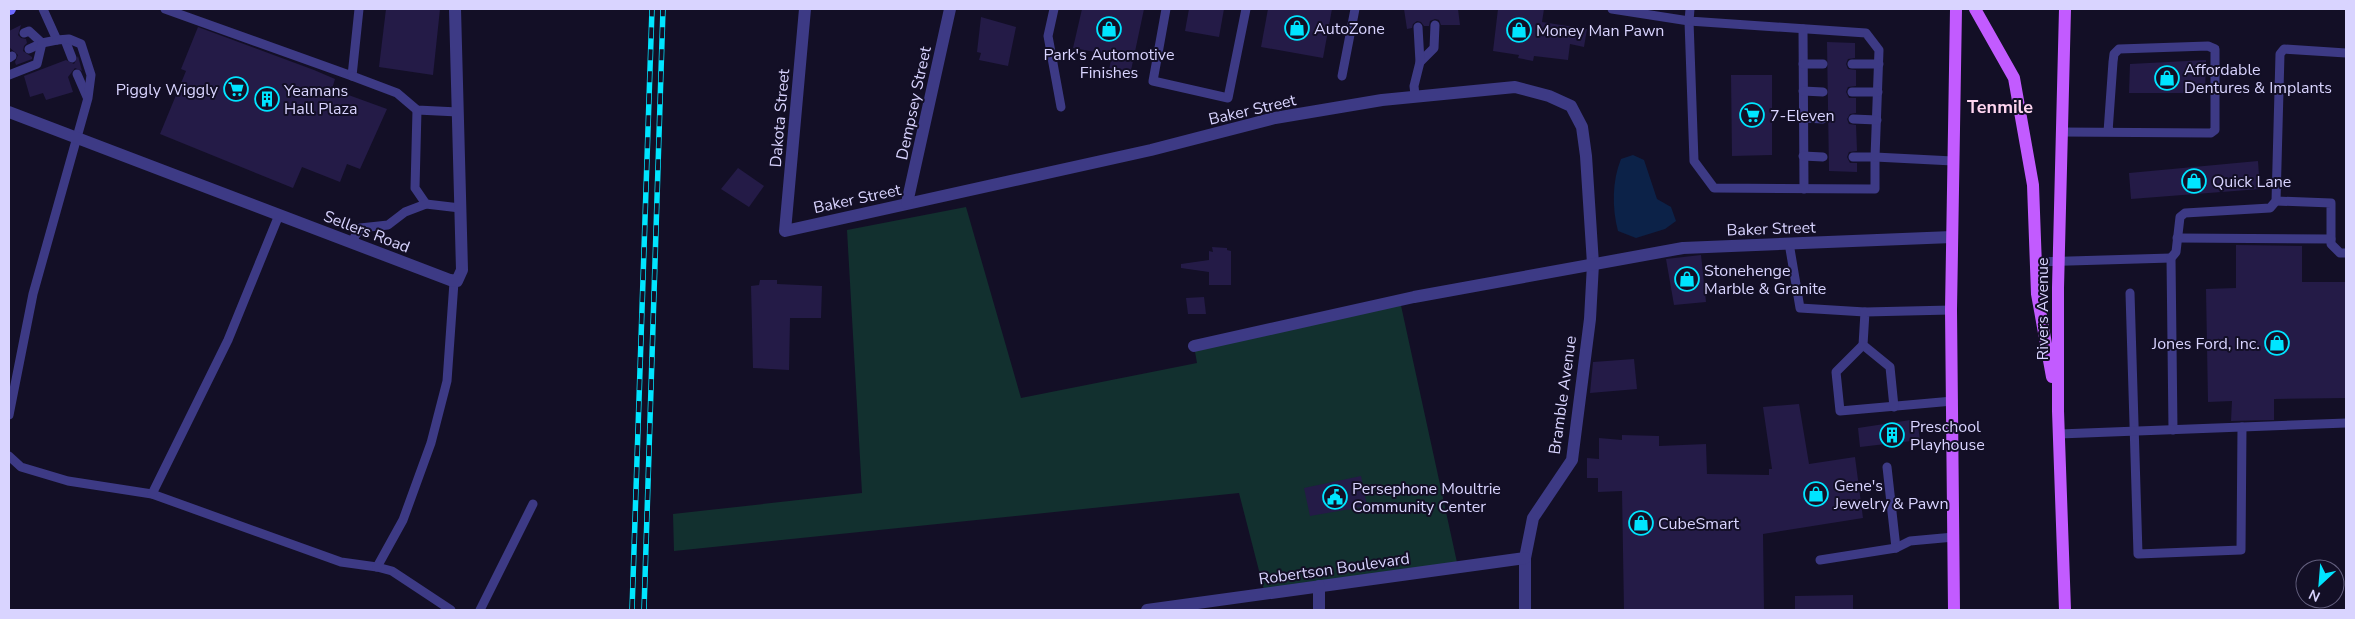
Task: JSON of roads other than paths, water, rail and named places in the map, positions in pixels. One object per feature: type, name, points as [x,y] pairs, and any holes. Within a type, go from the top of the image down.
[{"type":"main road","points":[[1954,610],[1952,237],[1956,9]]},
{"type":"main road","points":[[1976,9],[2014,78],[2033,185],[2037,294],[2058,411]]},
{"type":"main road","name":"Rivers Avenue","points":[[2065,9],[2058,262],[2058,411],[2065,610]]},
{"type":"street","points":[[454,282],[460,279],[462,270],[455,9]]},
{"type":"street","name":"Dakota Street","points":[[785,230],[805,9]]},
{"type":"street","name":"Dempsey Street","points":[[907,204],[950,9]]},
{"type":"street","name":"Baker Street","points":[[785,230],[1151,150],[1275,118],[1415,96],[1515,87],[1549,96],[1571,106],[1582,127],[1593,264]]},
{"type":"street","name":"Sellers Road","points":[[9,112],[454,282]]},
{"type":"street","name":"Baker Street","points":[[1194,346],[1414,297],[1683,248],[1952,237]]},
{"type":"street","name":"Bramble Avenue","points":[[1525,610],[1525,558],[1533,518],[1572,460],[1590,319],[1593,264]]},
{"type":"street","name":"Robertson Boulevard","points":[[1147,610],[1525,558]]},
{"type":"street","points":[[1319,586],[1319,610]]},
{"type":"lane","points":[[43,9],[72,58]]},
{"type":"lane","points":[[165,9],[397,93],[417,110],[458,112]]},
{"type":"lane","points":[[352,76],[359,9]]},
{"type":"lane","points":[[1054,9],[1048,36],[1061,107]]},
{"type":"lane","points":[[1166,9],[1153,81],[1228,98],[1246,9]]},
{"type":"lane","points":[[1342,76],[1355,9]]},
{"type":"lane","points":[[1612,9],[1690,22],[1866,33],[1879,50],[1875,189],[1714,188],[1694,161],[1690,22],[1689,9]]},
{"type":"lane","points":[[1420,62],[1434,48],[1435,26]]},
{"type":"lane","points":[[1415,96],[1414,86],[1420,62],[1418,27]]},
{"type":"lane","points":[[1803,29],[1804,189]]},
{"type":"lane","points":[[24,33],[30,31],[42,43]]},
{"type":"lane","points":[[9,415],[33,294],[88,98],[91,75],[81,44],[61,40],[42,43],[29,49]]},
{"type":"lane","points":[[9,75],[38,64],[42,43]]},
{"type":"lane","points":[[2061,132],[2211,133],[2215,130],[2215,49],[2208,46],[2119,49],[2114,54],[2108,132]]},
{"type":"lane","points":[[2173,430],[2172,258],[2176,252],[2180,217],[2185,213],[2270,208],[2276,202],[2280,54],[2284,49],[2346,53]]},
{"type":"lane","points":[[1803,64],[1823,64]]},
{"type":"lane","points":[[1852,64],[1879,64]]},
{"type":"lane","points":[[77,74],[88,98]]},
{"type":"lane","points":[[1803,91],[1823,92]]},
{"type":"lane","points":[[1852,92],[1878,92]]},
{"type":"lane","points":[[417,110],[415,188],[426,204]]},
{"type":"lane","points":[[1804,118],[1823,119]]},
{"type":"lane","points":[[1853,119],[1877,120]]},
{"type":"lane","points":[[1803,156],[1823,157]]},
{"type":"lane","points":[[1853,157],[1953,161]]},
{"type":"lane","points":[[2276,202],[2331,203],[2332,244],[2340,253],[2346,253]]},
{"type":"lane","points":[[351,243],[360,228],[388,225],[405,212],[426,204],[460,208]]},
{"type":"lane","points":[[152,494],[228,340],[279,215]]},
{"type":"lane","points":[[2177,238],[2332,239]]},
{"type":"lane","points":[[1789,243],[1800,308],[1865,312],[1952,310]]},
{"type":"lane","points":[[2036,262],[2172,258]]},
{"type":"lane","points":[[377,567],[403,520],[431,443],[447,381],[454,282]]},
{"type":"lane","points":[[2130,293],[2138,554],[2241,550],[2242,427]]},
{"type":"lane","points":[[1865,312],[1863,345],[1836,372],[1840,411],[1953,401]]},
{"type":"lane","points":[[1863,345],[1890,367],[1894,406]]},
{"type":"lane","points":[[2059,434],[2346,423]]},
{"type":"lane","points":[[9,456],[21,466],[68,481],[152,494],[341,562],[392,571],[451,610]]},
{"type":"lane","points":[[1887,467],[1896,548]]},
{"type":"lane","points":[[480,610],[533,504]]},
{"type":"lane","points":[[1820,560],[1896,548],[1910,541],[1954,537]]},
{"type":"water","points":[[1633,155],[1644,160],[1657,199],[1671,207],[1676,221],[1665,229],[1636,238],[1618,231],[1614,204],[1616,176],[1621,159]]},
{"type":"railway","points":[[632,610],[652,9]]},
{"type":"railway","points":[[644,610],[663,9]]},
{"type":"place","name":"AutoZone","points":[[1297,28]]},
{"type":"place","name":"Park's Automotive Finishes","points":[[1109,29]]},
{"type":"place","name":"Money Man Pawn","points":[[1519,30]]},
{"type":"place","name":"Affordable Dentures & Implants","points":[[2167,78]]},
{"type":"place","name":"Piggly Wiggly","points":[[236,89]]},
{"type":"place","name":"Yeamans Hall Plaza","points":[[267,99]]},
{"type":"place","name":"7-Eleven","points":[[1752,115]]},
{"type":"place","name":"Quick Lane","points":[[2194,181]]},
{"type":"place","name":"Stonehenge Marble & Granite","points":[[1687,279]]},
{"type":"place","name":"Jones Ford, Inc.","points":[[2277,343]]},
{"type":"place","name":"Preschool Playhouse","points":[[1892,435]]},
{"type":"place","name":"Gene's Jewelry & Pawn","points":[[1816,494]]},
{"type":"place","name":"Persephone Moultrie Community Center","points":[[1335,497]]},
{"type":"place","name":"CubeSmart","points":[[1641,523]]},
{"type":"district","name":"Tenmile","points":[[2000,107]]}]
